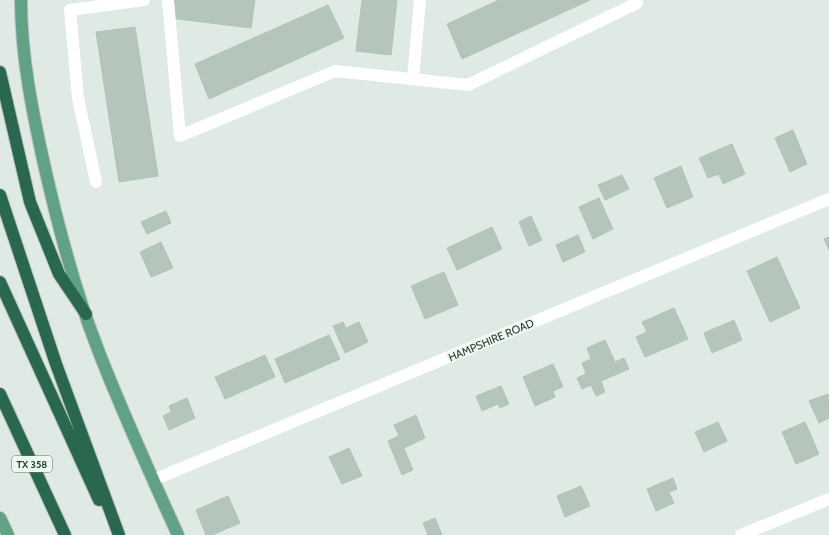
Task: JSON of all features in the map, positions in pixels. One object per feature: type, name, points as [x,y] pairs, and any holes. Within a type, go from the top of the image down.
[{"type":"highway","points":[[0,72],[30,202],[59,274],[86,314]]},
{"type":"highway","points":[[0,194],[56,364],[119,535]]},
{"type":"highway","points":[[0,282],[116,535]]},
{"type":"highway","name":"TX 358","points":[[0,394],[65,535]]},
{"type":"main road","points":[[21,0],[24,54],[37,133],[58,220],[99,352],[178,535]]},
{"type":"main road","points":[[0,518],[8,535]]},
{"type":"street","points":[[96,182],[78,98],[70,10],[144,0]]},
{"type":"street","points":[[168,0],[180,136],[335,71],[468,85],[639,1]]},
{"type":"street","points":[[414,79],[420,0]]},
{"type":"street","name":"HAMPSHIRE ROAD","points":[[153,480],[829,199]]},
{"type":"street","points":[[741,535],[829,498]]},
{"type":"building","points":[[173,0],[255,0],[251,28],[170,18]]},
{"type":"building","points":[[362,0],[397,0],[391,55],[356,51]]},
{"type":"building","points":[[499,0],[590,0],[462,59],[447,24]]},
{"type":"building","points":[[328,5],[344,38],[209,99],[195,64]]},
{"type":"building","points":[[135,27],[158,176],[119,182],[96,32]]},
{"type":"building","points":[[793,130],[807,164],[790,172],[775,138]]},
{"type":"building","points":[[732,144],[745,174],[723,184],[719,174],[708,178],[699,158]]},
{"type":"building","points":[[681,166],[693,197],[667,208],[654,178]]},
{"type":"building","points":[[622,175],[629,189],[605,200],[598,185]]},
{"type":"building","points":[[599,198],[613,229],[593,239],[579,207]]},
{"type":"building","points":[[166,211],[171,223],[147,234],[141,222]]},
{"type":"building","points":[[531,216],[542,240],[529,246],[519,222]]},
{"type":"building","points":[[492,227],[502,249],[457,270],[447,248]]},
{"type":"building","points":[[578,235],[585,252],[563,262],[556,245]]},
{"type":"building","points":[[829,237],[829,250],[824,239]]},
{"type":"building","points":[[161,242],[173,268],[151,277],[140,252]]},
{"type":"building","points":[[777,257],[800,308],[770,322],[747,271]]},
{"type":"building","points":[[444,272],[458,305],[425,319],[411,286]]},
{"type":"building","points":[[674,308],[688,339],[645,357],[636,337],[647,332],[642,322]]},
{"type":"building","points":[[734,320],[742,340],[712,353],[704,333]]},
{"type":"building","points":[[343,322],[346,328],[359,322],[368,342],[345,353],[333,326]]},
{"type":"building","points":[[329,335],[340,359],[285,383],[275,359]]},
{"type":"building","points":[[605,340],[615,362],[624,358],[629,369],[601,381],[605,392],[596,396],[591,385],[582,389],[577,378],[586,374],[582,363],[591,359],[587,348]]},
{"type":"building","points":[[265,355],[275,377],[225,399],[215,377]]},
{"type":"building","points":[[553,364],[563,387],[553,391],[555,397],[535,406],[523,377]]},
{"type":"building","points":[[501,386],[509,404],[500,408],[498,404],[482,411],[476,396]]},
{"type":"building","points":[[828,394],[829,418],[819,423],[809,401]]},
{"type":"building","points":[[187,398],[195,418],[169,430],[163,416],[171,412],[169,406]]},
{"type":"building","points":[[416,415],[425,438],[404,448],[413,470],[402,475],[388,441],[399,436],[394,425]]},
{"type":"building","points":[[718,422],[727,441],[704,452],[695,432]]},
{"type":"building","points":[[805,422],[819,454],[796,464],[782,432]]},
{"type":"building","points":[[349,448],[362,476],[342,484],[329,457]]},
{"type":"building","points":[[673,478],[677,489],[669,492],[674,503],[656,511],[647,489]]},
{"type":"building","points":[[581,486],[590,506],[565,517],[557,496]]},
{"type":"building","points":[[228,496],[240,523],[212,535],[206,535],[196,510]]},
{"type":"building","points":[[435,518],[442,535],[428,535],[423,523]]}]
